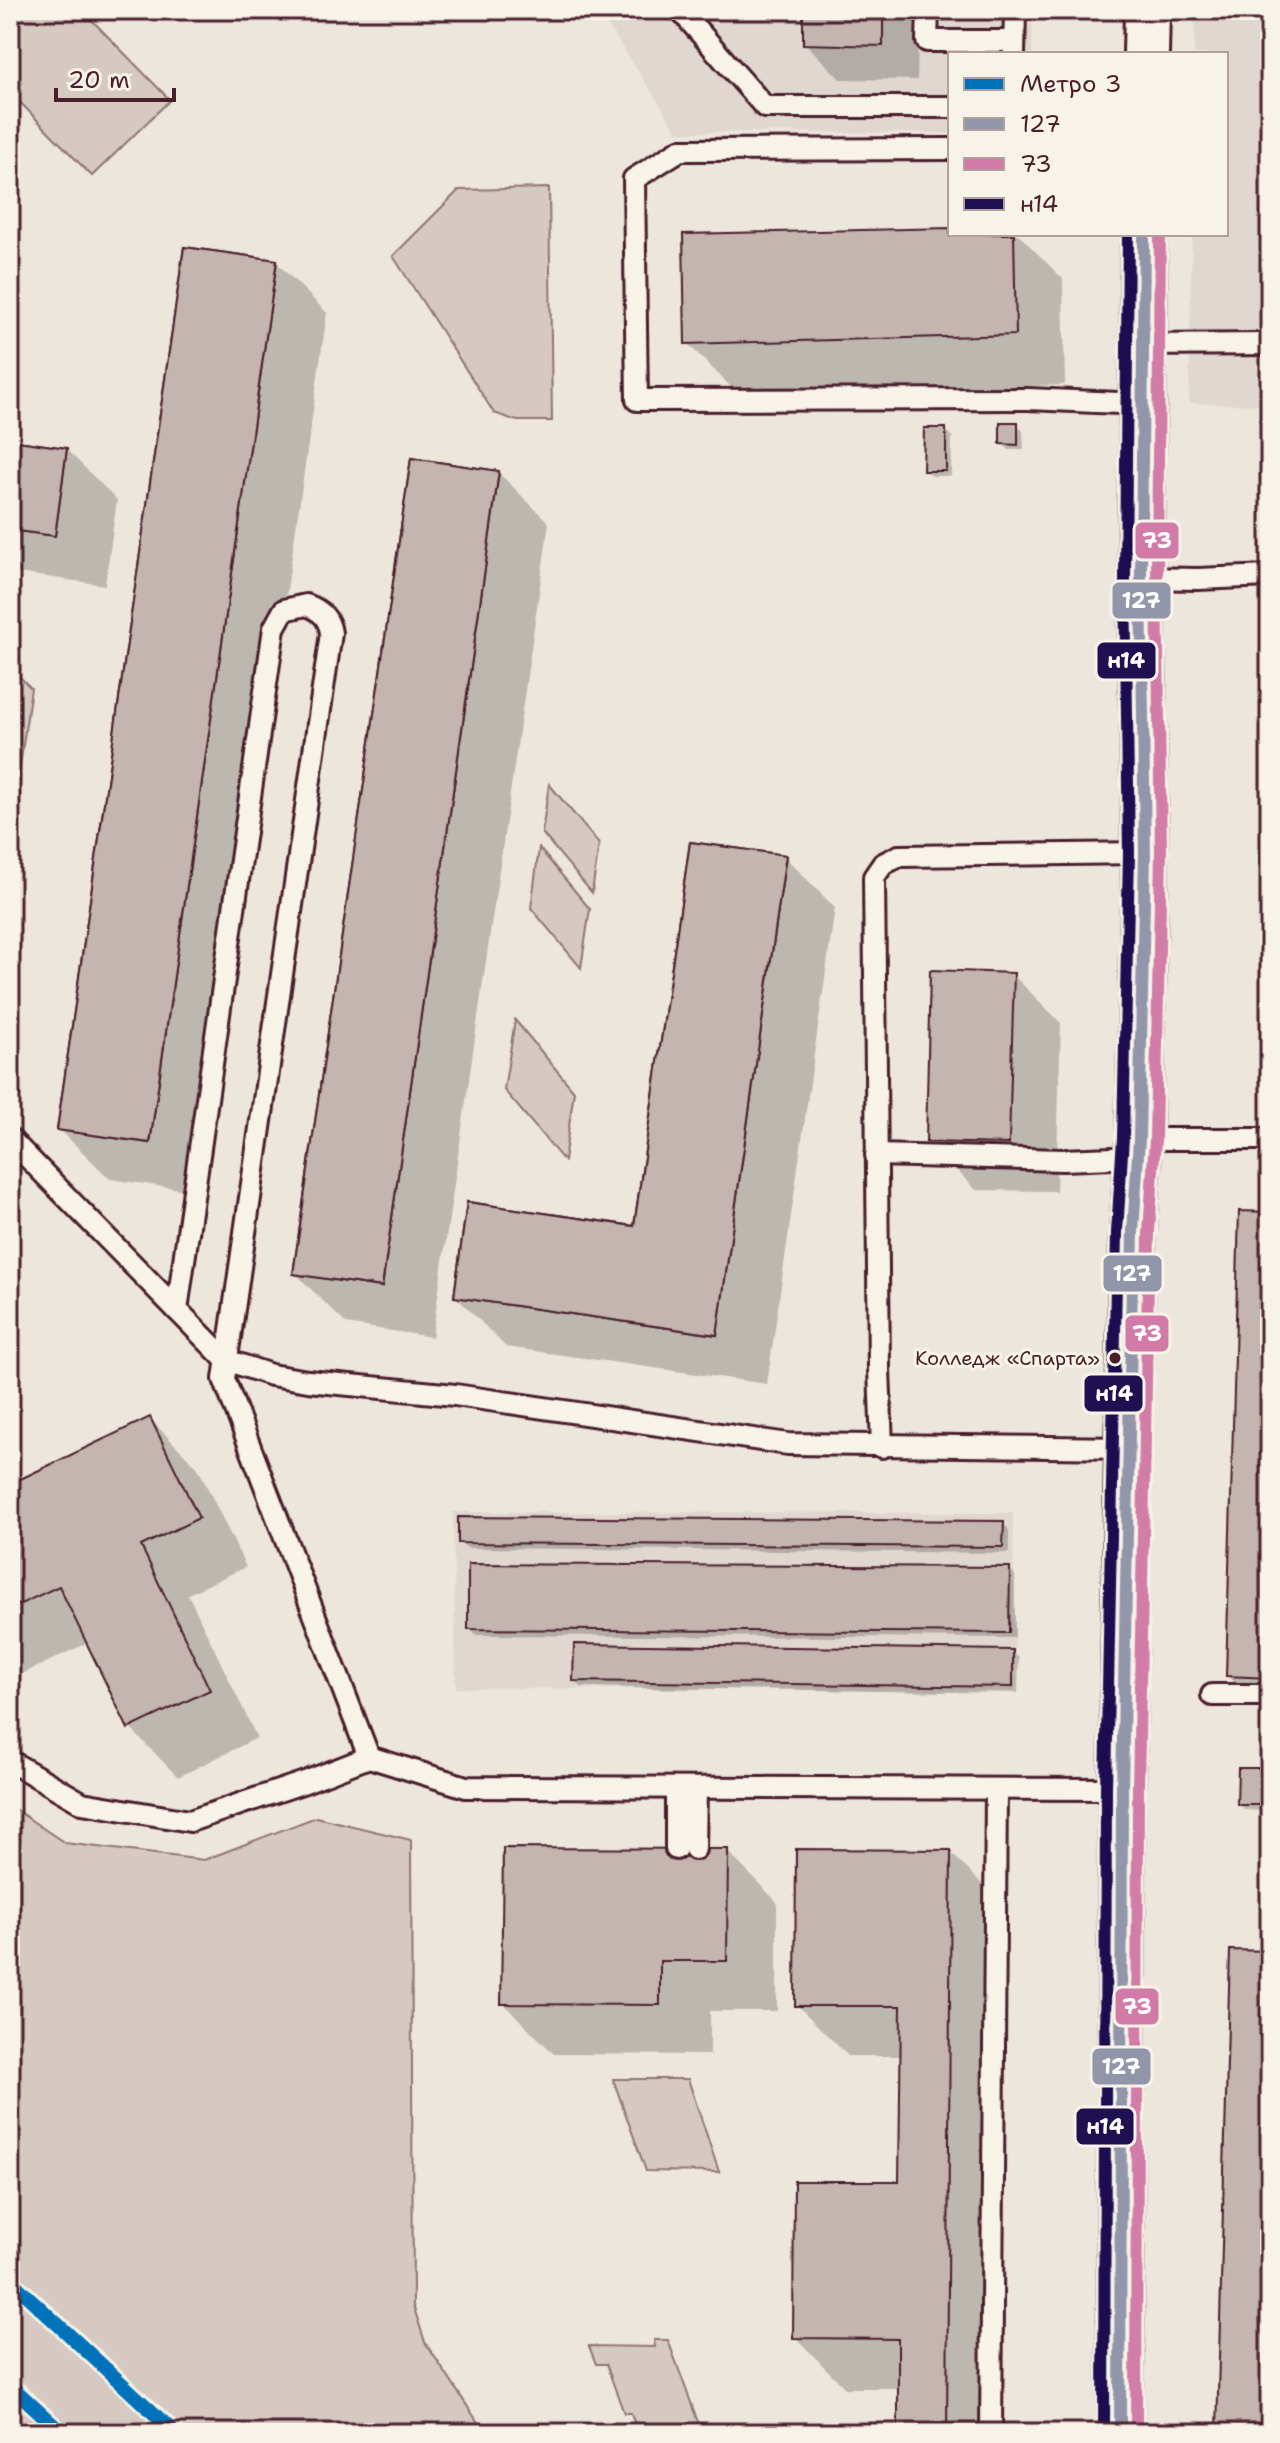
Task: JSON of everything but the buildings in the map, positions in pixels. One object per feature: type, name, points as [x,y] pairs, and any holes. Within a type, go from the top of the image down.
[{"type":"street","points":[[1146,52],[1147,10]]},
{"type":"street","points":[[1120,2433],[1122,1789],[1133,1232],[1139,1148],[1145,853],[1141,578],[1144,236]]},
{"type":"lane","points":[[680,10],[765,107],[948,107]]},
{"type":"lane","points":[[928,10],[927,41],[1014,47],[1015,10]]},
{"type":"lane","points":[[948,149],[680,150],[634,179],[637,400],[1028,399],[1142,404]]},
{"type":"lane","points":[[1141,345],[1270,344]]},
{"type":"lane","points":[[1141,578],[1270,576]]},
{"type":"lane","points":[[177,1310],[274,628],[284,610],[306,605],[323,614],[331,633],[224,1379],[369,1757]]},
{"type":"lane","points":[[882,1447],[872,884],[877,871],[883,864],[899,856],[1145,853]]},
{"type":"lane","points":[[10,1139],[226,1360],[271,1375],[455,1395],[788,1444],[1128,1448]]},
{"type":"lane","points":[[876,1155],[1063,1160],[1139,1148],[1270,1139]]},
{"type":"lane","points":[[1212,1695],[1270,1695]]},
{"type":"lane","points":[[10,1761],[82,1803],[190,1821],[369,1757],[466,1787],[1122,1789]]},
{"type":"lane","points":[[686,1788],[686,1849]]},
{"type":"lane","points":[[991,2433],[996,1790]]},
{"type":"shaded area","points":[[10,10],[82,10],[170,100],[92,176],[10,92]]},
{"type":"shaded area","points":[[598,10],[1032,10],[1032,52],[948,52],[948,133],[678,132]]},
{"type":"shaded area","points":[[1195,10],[1270,10],[1270,405],[1189,403],[1192,236],[1228,236],[1228,52],[1194,52]]},
{"type":"shaded area","points":[[549,188],[552,421],[517,421],[494,413],[393,256],[459,190]]},
{"type":"shaded area","points":[[10,667],[31,688],[17,788],[10,781]]},
{"type":"shaded area","points":[[549,784],[599,844],[592,893],[542,833]]},
{"type":"shaded area","points":[[539,848],[590,909],[581,968],[531,908]]},
{"type":"shaded area","points":[[515,1020],[574,1091],[564,1161],[504,1090]]},
{"type":"shaded area","points":[[453,1512],[1013,1513],[1015,1691],[456,1688]]},
{"type":"shaded area","points":[[10,1806],[65,1843],[204,1860],[316,1817],[411,1840],[413,2305],[425,2342],[485,2433],[10,2433]]},
{"type":"shaded area","points":[[613,2079],[688,2079],[719,2172],[646,2171]]},
{"type":"shaded area","points":[[654,2340],[668,2340],[702,2433],[638,2433],[631,2413],[624,2413],[606,2364],[596,2364],[589,2346],[655,2347]]},
{"type":"metro line","name":"3","points":[[10,2280],[175,2433]]},
{"type":"metro line","name":"3","points":[[10,2385],[62,2433]]},
{"type":"transit line","name":"н14","points":[[1104,2433],[1106,1789],[1117,1232],[1123,1138],[1129,853],[1125,578],[1128,236]]},
{"type":"transit line","name":"127","points":[[1120,2433],[1122,1789],[1133,1232],[1139,1139],[1145,853],[1141,578],[1144,236]]},
{"type":"transit line","name":"73","points":[[1136,2433],[1138,1789],[1149,1233],[1155,1139],[1161,853],[1157,578],[1160,236]]},
{"type":"place","name":"Колледж «Спарта»","points":[[1115,1358]]}]
